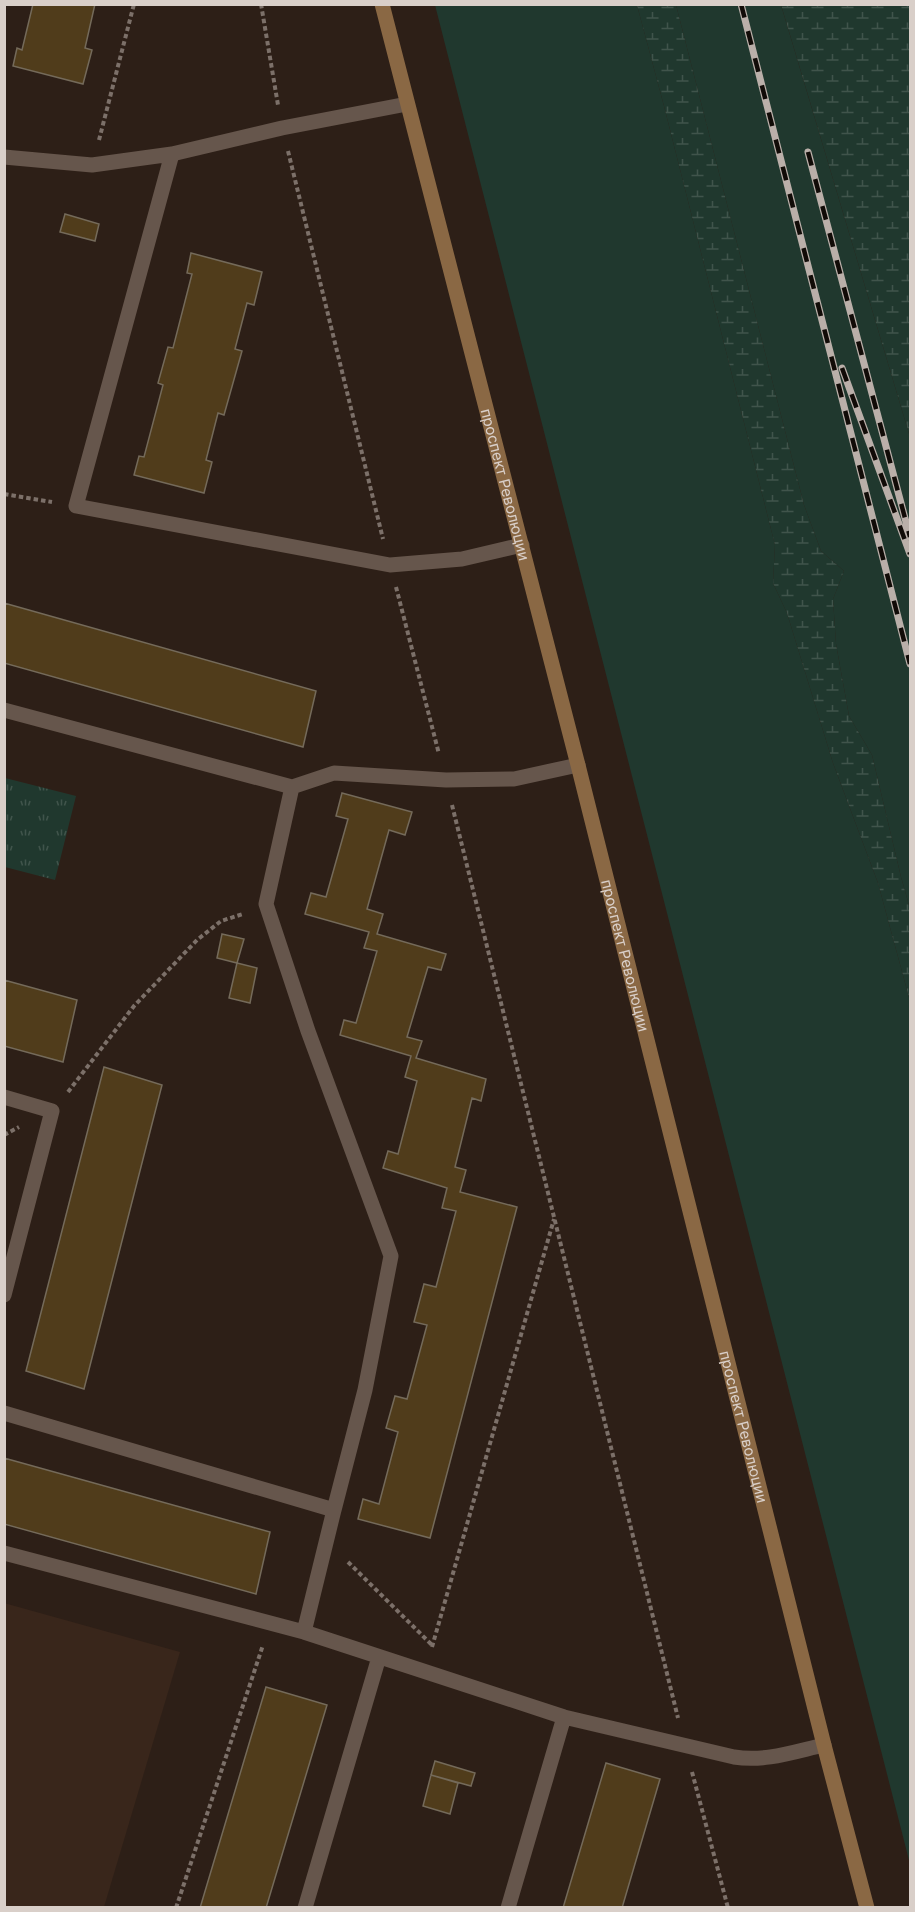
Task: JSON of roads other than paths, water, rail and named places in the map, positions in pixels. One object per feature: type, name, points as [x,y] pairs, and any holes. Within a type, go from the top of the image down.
[{"type":"main road","name":"проспект Революции","points":[[382,4],[522,545],[867,1908]]},
{"type":"lane","points":[[4,157],[93,165],[172,154],[282,128],[407,104]]},
{"type":"lane","points":[[172,154],[76,506],[390,565],[462,559],[522,545]]},
{"type":"lane","points":[[4,710],[292,787],[334,773],[446,780],[514,779],[578,765]]},
{"type":"lane","points":[[292,787],[266,904],[308,1031],[391,1256],[365,1390],[304,1632]]},
{"type":"lane","points":[[4,1097],[52,1111],[4,1295]]},
{"type":"lane","points":[[4,1413],[334,1510]]},
{"type":"lane","points":[[4,1553],[304,1632],[564,1717],[752,1760],[824,1745]]},
{"type":"lane","points":[[305,1908],[379,1657]]},
{"type":"lane","points":[[507,1908],[564,1717]]},
{"type":"railway","points":[[741,4],[910,664]]},
{"type":"railway","points":[[808,152],[910,537]]},
{"type":"railway","points":[[842,368],[910,554]]}]
